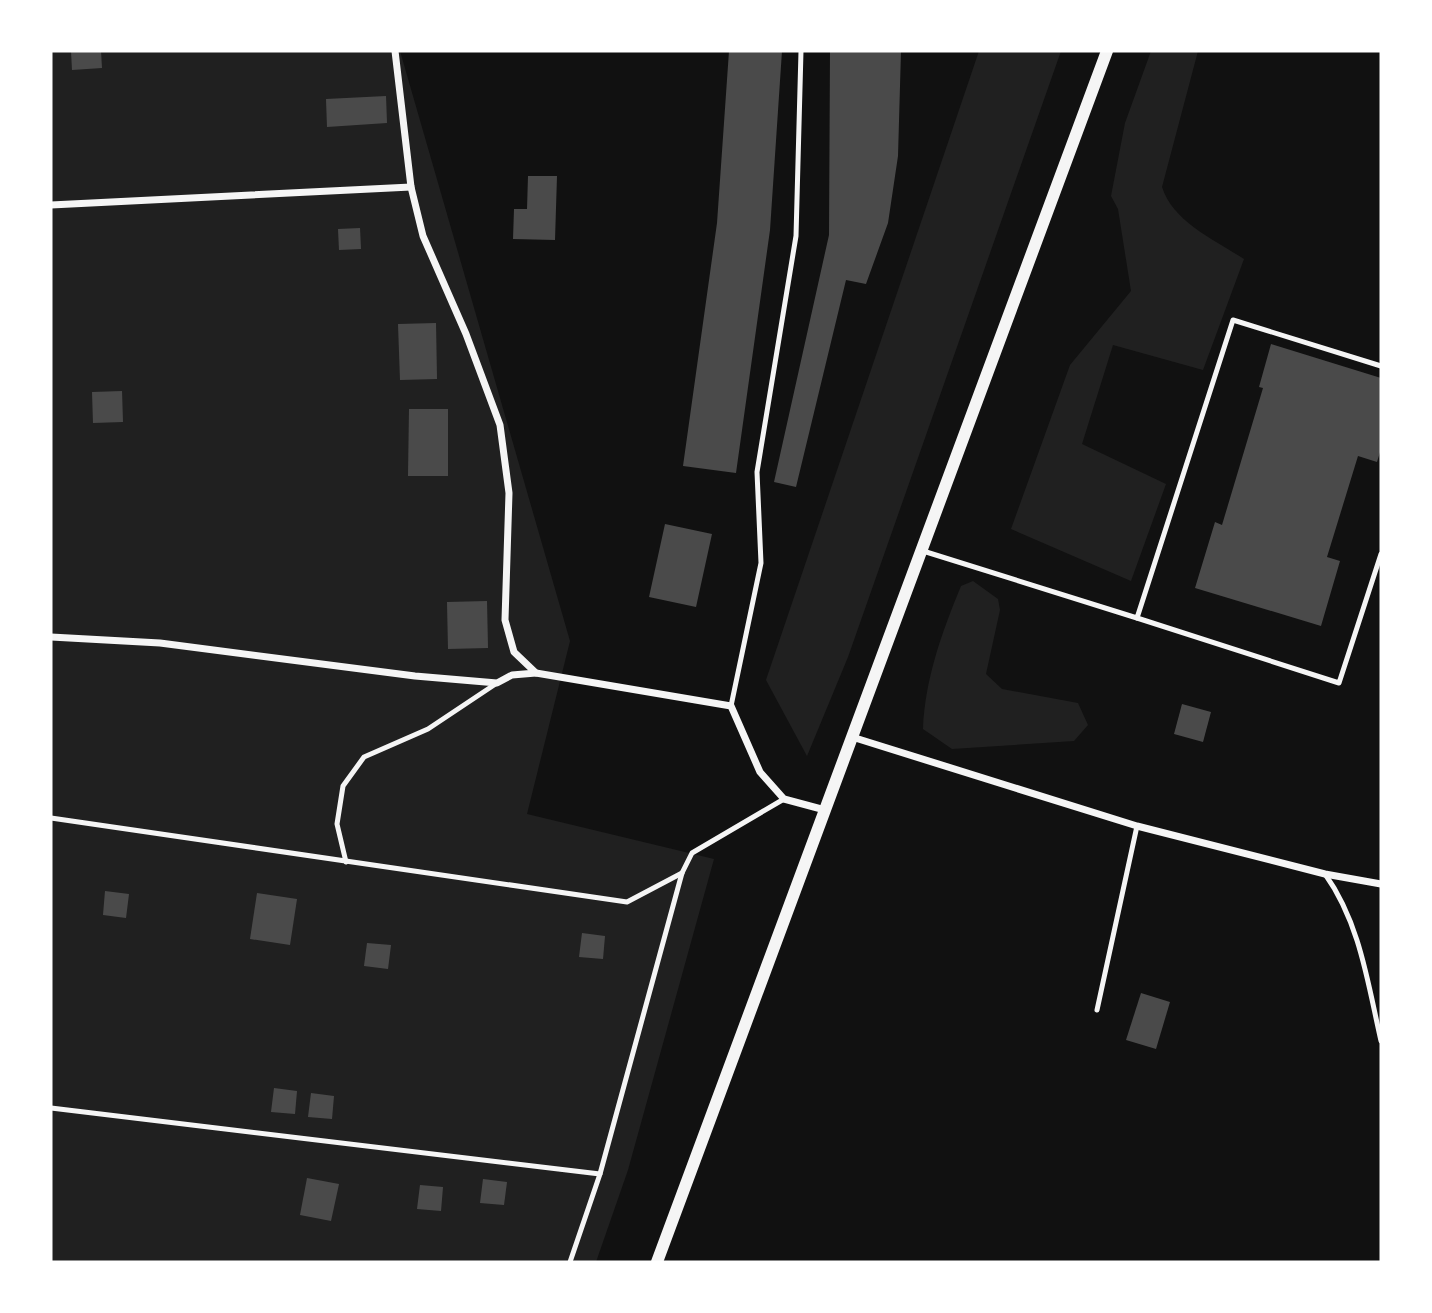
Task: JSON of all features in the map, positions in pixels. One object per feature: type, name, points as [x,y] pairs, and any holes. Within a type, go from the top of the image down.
[{"type":"street","points":[[395,51],[411,187],[423,236],[466,334],[500,425],[509,493],[505,620],[514,652],[536,673]]},
{"type":"street","points":[[657,1262],[1107,51]]},
{"type":"street","points":[[51,205],[411,187]]},
{"type":"street","points":[[51,637],[160,643],[415,676],[497,683],[512,675],[536,673],[731,706],[760,772],[784,799],[826,810]]},
{"type":"street","points":[[852,737],[1137,825],[1325,874],[1381,884]]},
{"type":"lane","points":[[731,706],[761,564],[757,472],[796,236],[802,51]]},
{"type":"lane","points":[[1137,618],[1233,320],[1381,366]]},
{"type":"lane","points":[[920,550],[1339,683],[1381,554]]},
{"type":"lane","points":[[346,862],[337,824],[343,786],[364,757],[428,729],[497,683]]},
{"type":"lane","points":[[570,1262],[600,1174],[682,873],[692,853],[784,799]]},
{"type":"lane","points":[[51,818],[627,902],[682,873]]},
{"type":"lane","points":[[1097,1010],[1137,825]]},
{"type":"lane","points":[[1325,874],[1341,895],[1356,933],[1381,1041]]},
{"type":"lane","points":[[51,1108],[600,1174]]},
{"type":"shaded area","points":[[51,51],[400,51],[570,641],[527,814],[714,859],[628,1170],[596,1262],[51,1262]]},
{"type":"shaded area","points":[[979,51],[1061,51],[848,657],[807,756],[766,680]]},
{"type":"shaded area","points":[[1151,51],[1198,51],[1162,187],[1167,199],[1196,229],[1244,259],[1203,370],[1113,345],[1082,444],[1166,484],[1131,581],[1011,529],[1070,365],[1131,291],[1118,209],[1111,196],[1125,123]]},
{"type":"shaded area","points":[[973,581],[998,599],[1000,610],[986,674],[1002,689],[1078,703],[1088,725],[1074,741],[952,749],[923,729],[927,692],[941,638],[961,586]]},
{"type":"building","points":[[71,51],[101,51],[102,68],[72,70]]},
{"type":"building","points":[[729,51],[782,51],[770,230],[736,473],[683,466],[717,223]]},
{"type":"building","points":[[830,51],[901,51],[898,156],[888,223],[866,284],[846,280],[796,487],[774,482],[829,235]]},
{"type":"building","points":[[386,96],[387,123],[327,127],[326,99]]},
{"type":"building","points":[[528,176],[557,176],[555,240],[513,239],[514,209],[527,209]]},
{"type":"building","points":[[360,228],[361,249],[339,250],[338,229]]},
{"type":"building","points":[[436,323],[437,379],[400,380],[398,324]]},
{"type":"building","points":[[1271,344],[1381,378],[1381,449],[1377,462],[1358,456],[1327,557],[1340,561],[1321,626],[1195,588],[1215,522],[1222,525],[1263,388],[1259,387]]},
{"type":"building","points":[[122,391],[123,422],[93,423],[92,392]]},
{"type":"building","points":[[409,409],[448,409],[448,476],[408,476]]},
{"type":"building","points":[[665,524],[712,534],[696,607],[649,597]]},
{"type":"building","points":[[487,601],[488,648],[448,649],[447,602]]},
{"type":"building","points":[[1182,704],[1211,712],[1203,742],[1174,734]]},
{"type":"building","points":[[105,891],[129,894],[126,918],[103,915]]},
{"type":"building","points":[[257,893],[297,899],[290,945],[250,939]]},
{"type":"building","points":[[582,933],[605,936],[603,959],[579,957]]},
{"type":"building","points":[[367,943],[391,945],[388,969],[364,966]]},
{"type":"building","points":[[1141,993],[1170,1002],[1156,1049],[1126,1040]]},
{"type":"building","points":[[274,1088],[297,1091],[295,1114],[271,1112]]},
{"type":"building","points":[[311,1093],[334,1096],[332,1119],[308,1117]]},
{"type":"building","points":[[307,1178],[339,1184],[331,1221],[300,1215]]},
{"type":"building","points":[[483,1179],[507,1182],[504,1205],[480,1203]]},
{"type":"building","points":[[420,1185],[443,1187],[441,1211],[417,1209]]}]
